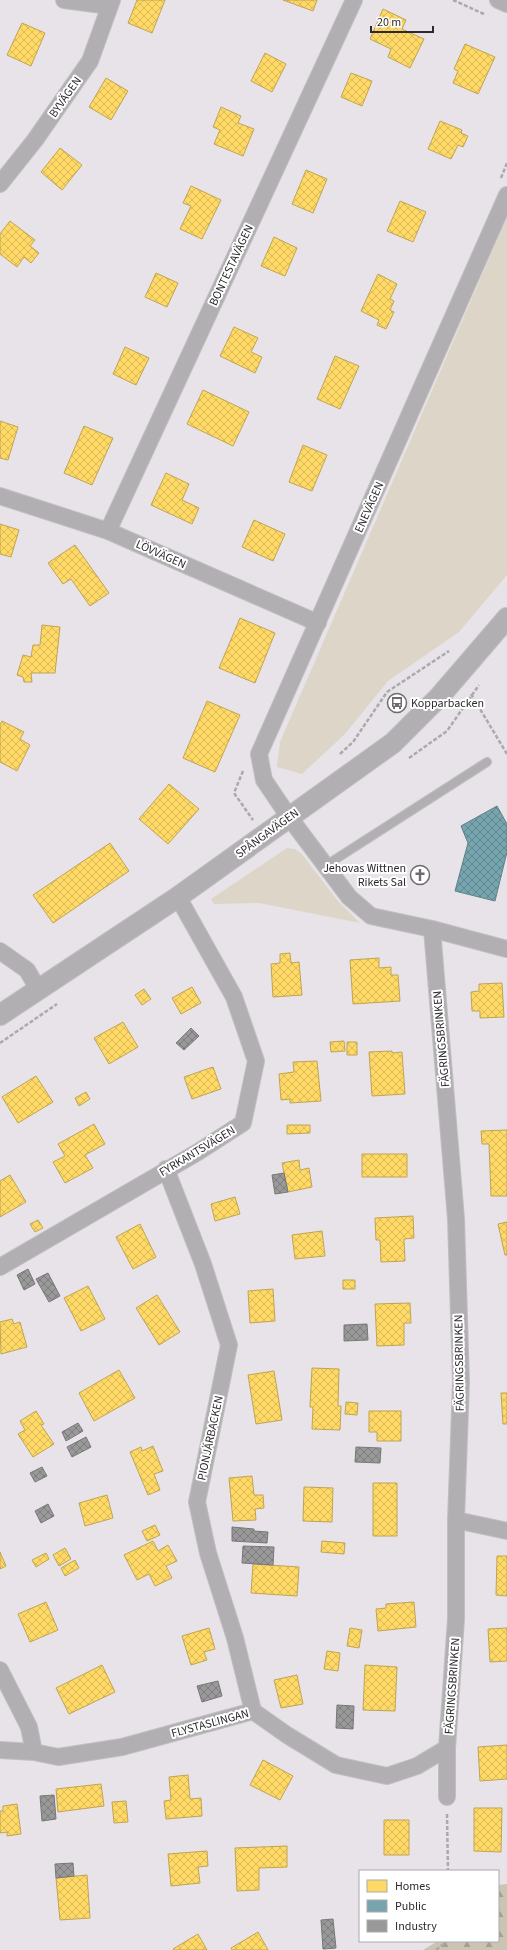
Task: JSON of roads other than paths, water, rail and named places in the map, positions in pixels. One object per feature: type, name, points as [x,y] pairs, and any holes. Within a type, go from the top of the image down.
[{"type":"street","points":[[64,0],[111,3]]},
{"type":"street","name":"BONTESTAVÄGEN","points":[[108,531],[354,0]]},
{"type":"street","points":[[498,0],[507,4]]},
{"type":"street","name":"BYVÄGEN","points":[[0,184],[35,140],[90,61],[111,3]]},
{"type":"street","name":"ENEVÄGEN","points":[[289,817],[264,780],[259,754],[507,195]]},
{"type":"street","name":"LÖVVÄGEN","points":[[0,496],[108,531],[318,623]]},
{"type":"street","name":"SPÅNGAVÄGEN","points":[[0,1015],[178,897],[393,743],[445,691],[507,618]]},
{"type":"street","points":[[289,817],[349,897],[371,916],[432,929],[507,949]]},
{"type":"street","name":"FYRKANTSVÄGEN","points":[[0,1266],[166,1169],[198,1152],[243,1123],[256,1061],[234,997],[178,897]]},
{"type":"street","name":"FÄGRINGSBRINKEN","points":[[432,929],[456,1219],[461,1382],[456,1520],[456,1620],[447,1748],[446,1797]]},
{"type":"street","points":[[0,951],[27,970],[38,989]]},
{"type":"street","name":"PIONJÄRBACKEN","points":[[166,1169],[203,1264],[229,1345],[197,1502],[208,1553],[235,1638],[253,1711]]},
{"type":"street","points":[[456,1520],[507,1531]]},
{"type":"street","points":[[0,1670],[29,1727],[34,1752]]},
{"type":"street","name":"FLYSTASLINGAN","points":[[0,1750],[34,1752],[58,1758],[122,1746],[253,1711],[286,1735],[336,1765],[387,1776],[417,1766],[447,1748]]},
{"type":"lane","points":[[325,866],[487,762]]},
{"type":"place","name":"Kopparbacken","points":[[397,703]]},
{"type":"place","name":"Jehovas Wittnen Rikets Sal","points":[[420,875]]}]
